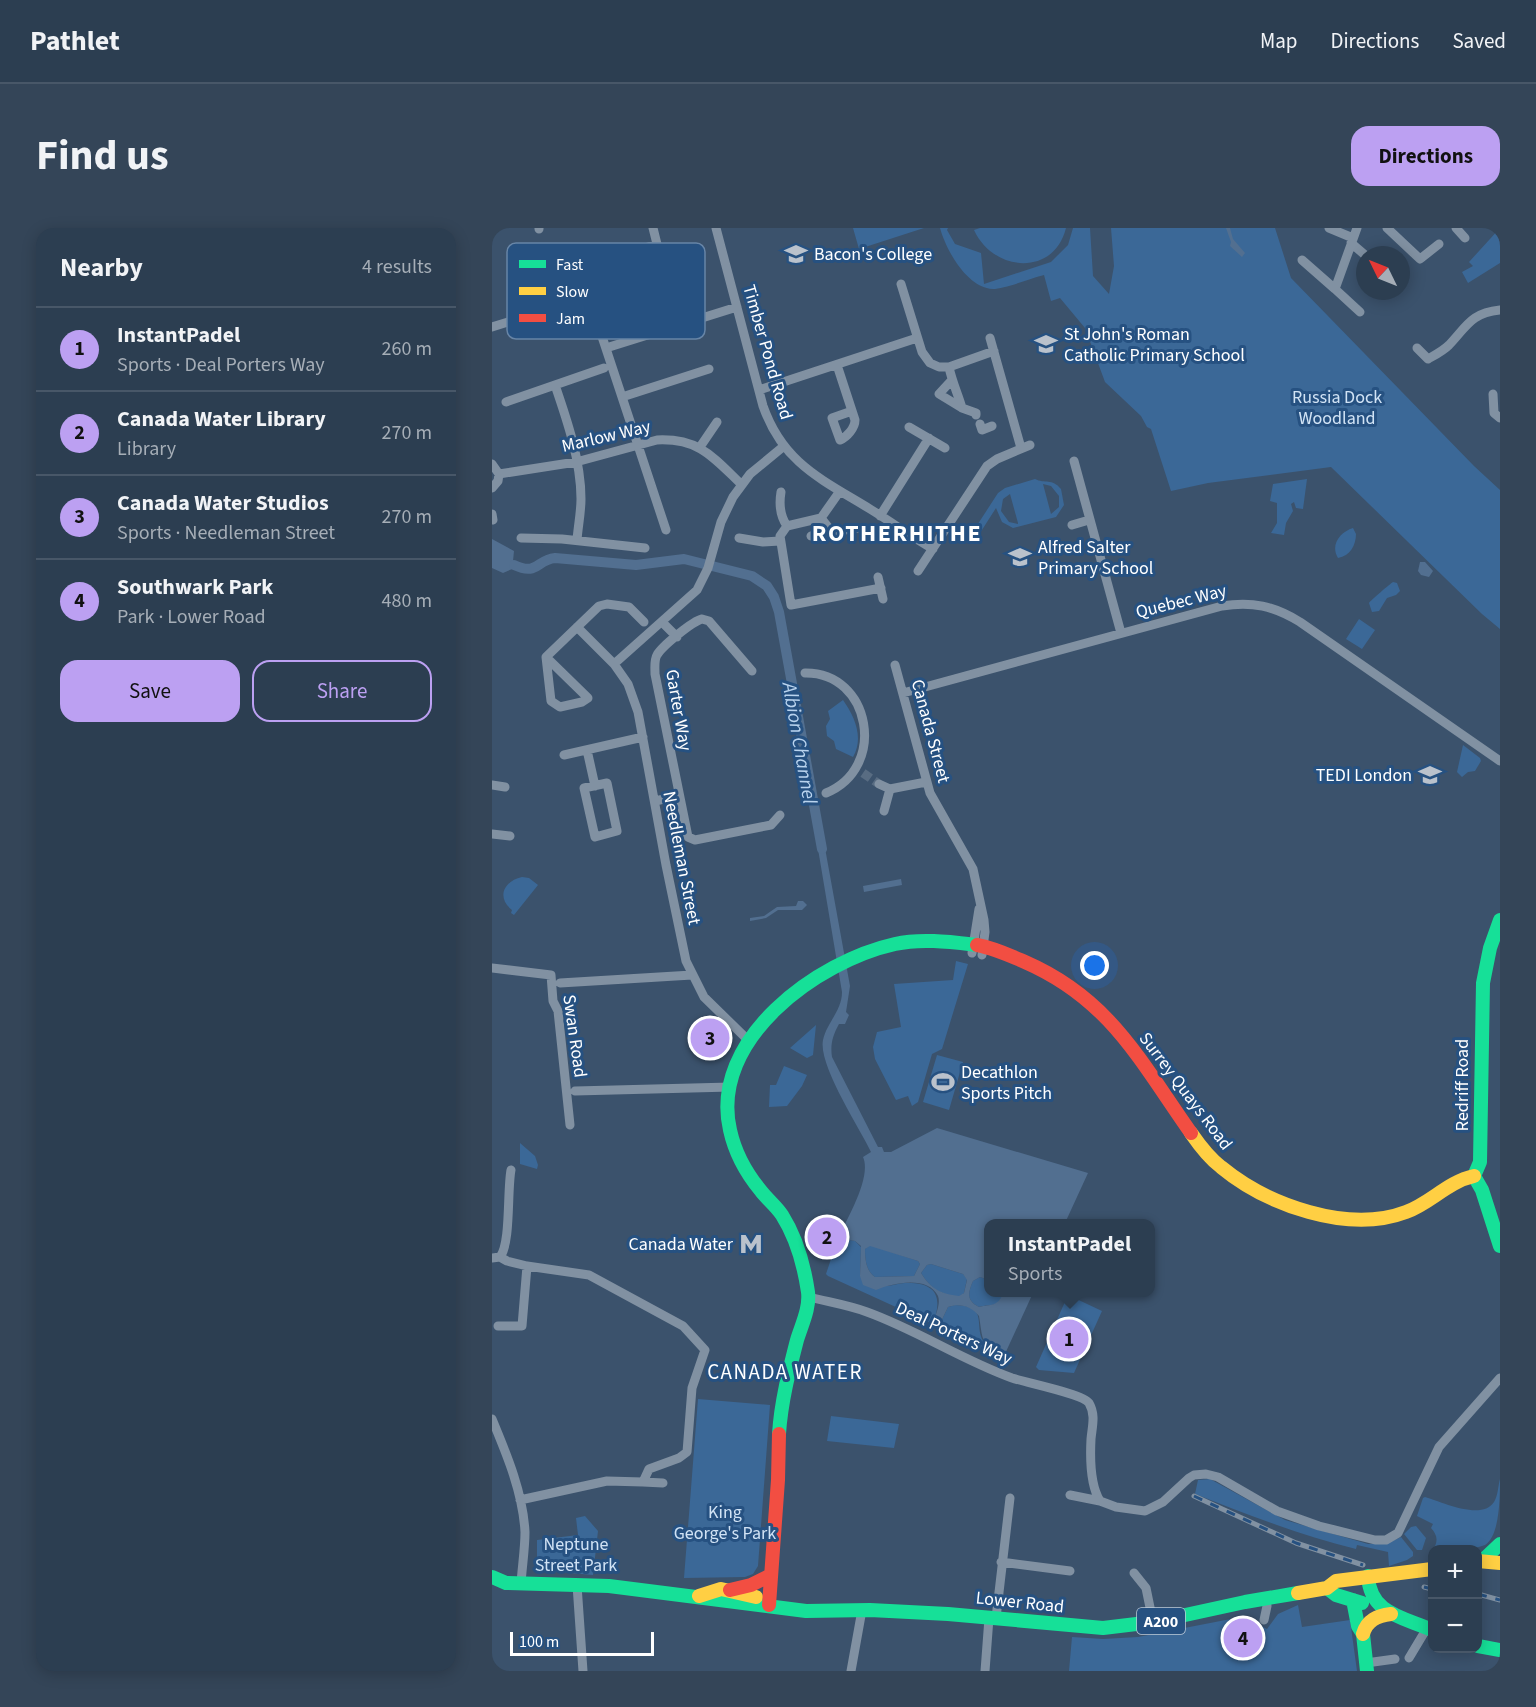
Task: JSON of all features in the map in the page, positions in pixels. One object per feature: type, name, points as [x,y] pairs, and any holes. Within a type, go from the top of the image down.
[{"type":"main road","name":"Redriff Road","points":[[1474,1176],[1480,1162],[1482,991],[1495,951],[1500,920]]},
{"type":"main road","name":"Surrey Quays Road","points":[[769,1605],[782,1407],[799,1330],[806,1314],[809,1297],[801,1260],[780,1211],[758,1188],[738,1154],[728,1120],[727,1107],[730,1087],[749,1041],[777,1007],[804,985],[825,972],[863,955],[916,949],[978,950],[1005,961],[1018,959],[1055,974],[1096,1006],[1120,1032],[1209,1156],[1237,1179],[1302,1210],[1329,1218],[1381,1218],[1402,1214],[1454,1180],[1474,1176]]},
{"type":"main road","points":[[1474,1176],[1482,1190],[1500,1245]]},
{"type":"main road","points":[[1482,1559],[1500,1544]]},
{"type":"main road","points":[[1482,1561],[1500,1563]]},
{"type":"main road","name":"Lower Road","points":[[769,1605],[806,1611],[862,1610],[948,1614],[1103,1628],[1153,1622],[1327,1588],[1336,1581],[1428,1569]]},
{"type":"main road","points":[[730,1590],[751,1585],[771,1575]]},
{"type":"main road","points":[[1368,1576],[1370,1592],[1381,1613]]},
{"type":"main road","name":"A200","points":[[492,1577],[499,1585],[609,1586],[699,1596],[754,1606],[769,1605]]},
{"type":"main road","points":[[1327,1588],[1336,1595],[1373,1607],[1381,1613],[1428,1628]]},
{"type":"main road","name":"A200","points":[[699,1596],[712,1589],[730,1590],[756,1597],[769,1605]]},
{"type":"main road","points":[[1353,1600],[1358,1626],[1363,1635]]},
{"type":"main road","points":[[1367,1667],[1364,1627],[1381,1613]]},
{"type":"main road","points":[[1482,1647],[1500,1650]]},
{"type":"street","points":[[653,228],[657,243]]},
{"type":"street","name":"Timber Pond Road","points":[[716,228],[759,390],[769,422],[784,446],[810,471],[933,549]]},
{"type":"street","points":[[1329,228],[1352,240],[1357,246]]},
{"type":"street","points":[[1335,289],[1356,228]]},
{"type":"street","points":[[1387,228],[1420,259],[1439,244]]},
{"type":"street","points":[[1456,228],[1465,237]]},
{"type":"street","points":[[1302,260],[1360,312]]},
{"type":"street","points":[[901,284],[917,338],[927,360],[939,367],[949,367],[994,351]]},
{"type":"street","points":[[705,317],[737,307]]},
{"type":"street","points":[[1417,348],[1428,359],[1443,350],[1479,314],[1500,310]]},
{"type":"street","points":[[492,328],[507,323]]},
{"type":"street","points":[[759,390],[917,338]]},
{"type":"street","points":[[918,571],[987,466],[1025,447],[990,338]]},
{"type":"street","points":[[603,339],[666,530]]},
{"type":"street","points":[[606,348],[635,339]]},
{"type":"street","points":[[837,365],[852,411]]},
{"type":"street","points":[[949,367],[951,381],[957,390],[962,408]]},
{"type":"street","points":[[506,402],[604,368]]},
{"type":"street","points":[[622,397],[709,369]]},
{"type":"street","points":[[951,381],[939,394],[962,408],[976,413],[982,430],[992,426]]},
{"type":"street","points":[[555,385],[570,429],[581,497],[577,540]]},
{"type":"street","points":[[1492,394],[1494,413],[1500,418]]},
{"type":"street","points":[[700,447],[717,422]]},
{"type":"street","points":[[909,427],[945,448]]},
{"type":"street","points":[[880,516],[929,438]]},
{"type":"street","name":"Marlow Way","points":[[500,474],[576,462],[657,440],[669,439],[700,447],[741,484]]},
{"type":"street","points":[[614,664],[689,598],[704,579],[728,504],[741,484],[784,446]]},
{"type":"street","points":[[1074,461],[1121,633]]},
{"type":"street","points":[[492,464],[500,474],[498,482],[492,488]]},
{"type":"street","points":[[840,491],[821,518],[787,526],[780,536],[791,605],[880,588]]},
{"type":"street","points":[[781,492],[779,503],[783,521],[787,526]]},
{"type":"street","points":[[821,518],[832,532]]},
{"type":"street","points":[[1071,525],[1089,520]]},
{"type":"street","points":[[812,536],[857,528]]},
{"type":"street","points":[[521,538],[577,540],[645,548]]},
{"type":"street","points":[[739,538],[763,543],[780,541]]},
{"type":"street","points":[[1098,553],[1109,550]]},
{"type":"street","points":[[878,577],[883,599]]},
{"type":"street","name":"Quebec Way","points":[[903,693],[1222,606],[1246,603],[1284,612],[1500,761]]},
{"type":"street","points":[[546,657],[600,606],[607,604],[629,607],[644,622]]},
{"type":"street","name":"Garter Way","points":[[752,671],[706,619],[698,620],[677,637],[658,654],[655,662],[655,674],[678,796],[688,837],[691,840],[771,825],[780,815]]},
{"type":"street","points":[[662,622],[677,637]]},
{"type":"street","name":"Needleman Street","points":[[577,627],[614,664],[628,684],[638,712],[679,933],[692,975],[704,997],[749,1041]]},
{"type":"street","points":[[546,657],[588,698],[582,702],[560,707],[552,701],[546,657]]},
{"type":"street","name":"Canada Street","points":[[895,665],[930,793],[973,869],[980,903],[978,950]]},
{"type":"street","points":[[805,674],[816,673],[841,685],[860,708],[865,724],[860,771],[839,788],[826,793]]},
{"type":"street","points":[[564,755],[643,737]]},
{"type":"street","points":[[587,750],[595,786]]},
{"type":"street","points":[[879,784],[890,789],[926,782]]},
{"type":"street","points":[[607,783],[617,831],[595,837],[584,788],[595,786],[607,783]]},
{"type":"street","points":[[492,785],[505,787]]},
{"type":"street","points":[[884,811],[890,789]]},
{"type":"street","points":[[655,801],[678,796]]},
{"type":"street","points":[[492,834],[510,836]]},
{"type":"street","name":"Swan Road","points":[[492,968],[551,975],[553,1001],[558,1011],[570,1125]]},
{"type":"street","points":[[560,983],[692,975]]},
{"type":"street","points":[[575,1090],[730,1087]]},
{"type":"street","points":[[496,1257],[504,1252],[511,1170]]},
{"type":"street","points":[[496,1257],[527,1266],[589,1275],[683,1326],[705,1350],[692,1388],[687,1452],[679,1458],[650,1469],[643,1482]]},
{"type":"street","points":[[498,1326],[522,1326],[527,1266]]},
{"type":"street","name":"Deal Porters Way","points":[[809,1297],[867,1312],[924,1337],[985,1368],[1086,1400],[1091,1405],[1094,1417],[1091,1439],[1094,1485],[1100,1501]]},
{"type":"street","points":[[1070,1495],[1138,1511],[1151,1510],[1189,1478],[1206,1474],[1218,1477],[1266,1506],[1298,1519],[1365,1539],[1386,1540],[1398,1533],[1439,1447],[1500,1378]]},
{"type":"street","points":[[492,1419],[510,1462],[520,1500],[525,1531],[521,1584]]},
{"type":"street","points":[[520,1500],[607,1481],[663,1483]]},
{"type":"street","points":[[985,1671],[1010,1498]]},
{"type":"street","points":[[1001,1562],[1070,1571]]},
{"type":"street","points":[[1134,1573],[1146,1588],[1153,1622]]},
{"type":"street","points":[[578,1585],[583,1671]]},
{"type":"street","points":[[1264,1620],[1266,1599]]},
{"type":"street","points":[[851,1671],[862,1610]]},
{"type":"street","points":[[1409,1658],[1428,1632]]},
{"type":"street","points":[[1367,1667],[1395,1659]]},
{"type":"green space","points":[[853,228],[924,228],[859,249]]},
{"type":"green space","name":"Russia Dock Woodland","points":[[940,228],[948,228],[955,244],[981,253],[984,284],[1051,262],[1068,245],[1073,228],[1090,228],[1093,276],[1109,294],[1114,266],[1111,228],[1275,228],[1291,278],[1500,490],[1500,629],[1331,467],[1208,483],[1171,491],[1151,429],[1147,427],[1141,416],[1105,382],[1085,328],[1060,298],[1051,301],[1044,275],[998,289],[984,287],[966,275],[959,266],[947,247]]},
{"type":"green space","points":[[980,228],[1066,228],[1059,244],[1049,255],[1037,261],[1023,263],[1008,261],[995,254],[983,244],[974,230]]},
{"type":"green space","points":[[1500,228],[1500,263],[1468,283],[1462,272],[1473,266],[1469,262]]},
{"type":"green space","points":[[1035,479],[1051,482],[1061,489],[1064,505],[1056,517],[1013,528],[1002,522],[996,508],[980,533],[974,530],[998,493],[1005,488]],"holes":[[[1043,484],[1051,486],[1059,496],[1059,507],[1051,514]],[[1010,494],[1018,523],[1018,524],[1009,522],[1001,511],[1003,499]]]},
{"type":"green space","points":[[1307,479],[1303,509],[1296,508],[1294,502],[1291,504],[1293,511],[1286,523],[1284,535],[1271,533],[1277,523],[1277,503],[1270,501],[1273,484]]},
{"type":"green space","points":[[1353,528],[1356,534],[1353,546],[1346,555],[1338,558],[1335,548],[1340,536]]},
{"type":"green space","points":[[1393,582],[1397,583],[1400,591],[1387,598],[1379,611],[1372,612],[1369,603]]},
{"type":"green space","points":[[1359,619],[1375,630],[1362,649],[1346,639]]},
{"type":"green space","points":[[843,700],[857,728],[858,742],[853,757],[836,749],[834,741],[827,736],[826,726],[830,719],[828,711]]},
{"type":"green space","points":[[1463,745],[1481,761],[1475,771],[1468,772],[1462,777],[1457,772]]},
{"type":"green space","points":[[522,877],[529,878],[538,885],[514,915],[504,900],[504,890],[511,882]]},
{"type":"green space","points":[[956,961],[968,964],[942,1049],[932,1054],[918,1102],[912,1106],[908,1096],[896,1100],[875,1059],[873,1047],[877,1032],[901,1027],[894,984],[953,980]]},
{"type":"green space","points":[[816,1025],[813,1055],[807,1058],[790,1048]]},
{"type":"green space","name":"Decathlon Sports Pitch","points":[[937,1055],[963,1062],[949,1110],[923,1102]]},
{"type":"green space","points":[[784,1066],[807,1075],[787,1106],[769,1107],[770,1085],[776,1085]]},
{"type":"green space","points":[[520,1143],[535,1156],[537,1169],[520,1164]]},
{"type":"green space","points":[[838,1238],[855,1241],[861,1247],[860,1276],[883,1286],[916,1283],[931,1288],[937,1299],[933,1324],[828,1276],[826,1274]]},
{"type":"green space","points":[[870,1245],[918,1261],[920,1264],[914,1276],[875,1277],[870,1272],[866,1261],[865,1249]]},
{"type":"green space","points":[[931,1264],[963,1274],[967,1279],[964,1293],[959,1297],[952,1296],[932,1287],[921,1273],[927,1265]]},
{"type":"green space","points":[[980,1277],[984,1278],[984,1297],[1001,1297],[999,1301],[979,1307],[972,1302],[969,1293],[973,1281]]},
{"type":"green space","points":[[1067,1297],[1072,1297],[1102,1311],[1074,1373],[1039,1370],[1036,1367]]},
{"type":"green space","points":[[966,1306],[977,1313],[984,1342],[990,1349],[1004,1356],[1003,1359],[938,1328],[948,1307]]},
{"type":"green space","name":"King George's Park","points":[[698,1399],[770,1405],[758,1566],[753,1574],[745,1577],[684,1578]]},
{"type":"green space","points":[[831,1416],[899,1424],[894,1448],[827,1441]]},
{"type":"green space","points":[[1210,1479],[1285,1520],[1368,1544],[1386,1544],[1401,1537],[1413,1552],[1413,1556],[1389,1566],[1388,1552],[1357,1545],[1356,1549],[1315,1537],[1195,1494],[1198,1480]]},
{"type":"green space","points":[[1500,1479],[1496,1525],[1494,1533],[1485,1545],[1436,1545],[1437,1539],[1431,1528],[1433,1524],[1417,1516],[1425,1497],[1451,1506],[1481,1510],[1494,1502]]},
{"type":"green space","name":"Neptune Street Park","points":[[585,1516],[598,1531],[593,1575],[537,1570],[537,1540],[578,1535],[576,1518]]},
{"type":"green space","points":[[1416,1526],[1426,1538],[1422,1550],[1417,1550],[1404,1534],[1411,1527]]},
{"type":"green space","points":[[1298,1605],[1302,1627],[1350,1620],[1357,1671],[1069,1671],[1072,1637],[1103,1639],[1138,1637],[1241,1617],[1255,1620],[1254,1622],[1267,1629],[1278,1614]]},
{"type":"shaded area","points":[[1226,228],[1230,228],[1233,239],[1245,253],[1242,257],[1230,246],[1231,242]]},
{"type":"shaded area","points":[[492,539],[514,551],[513,561],[515,562],[512,569],[503,573],[492,568]]},
{"type":"shaded area","points":[[1420,562],[1425,562],[1433,571],[1429,577],[1421,575],[1418,571]]},
{"type":"shaded area","points":[[816,837],[823,837],[850,986],[846,1012],[849,1015],[845,1024],[839,1024],[835,1032],[832,1057],[878,1147],[882,1147],[884,1152],[891,1152],[937,1128],[1088,1173],[1067,1219],[984,1219],[984,1278],[980,1277],[973,1281],[969,1293],[970,1299],[979,1307],[996,1303],[1001,1297],[1031,1297],[1004,1356],[991,1349],[984,1341],[979,1316],[969,1308],[961,1305],[948,1307],[938,1328],[933,1324],[939,1299],[933,1289],[926,1285],[909,1282],[876,1290],[863,1285],[860,1276],[861,1246],[855,1241],[838,1238],[861,1186],[865,1165],[863,1157],[871,1152],[833,1080],[823,1051],[825,1034],[842,992]],"holes":[[[870,1246],[918,1261],[920,1264],[914,1276],[875,1277],[868,1268],[865,1249]],[[931,1264],[963,1274],[967,1280],[964,1293],[959,1296],[933,1287],[921,1273],[927,1265]]]},
{"type":"shaded area","points":[[901,879],[902,885],[864,892],[863,886]]},
{"type":"shaded area","points":[[798,901],[803,901],[807,905],[802,910],[778,910],[766,918],[750,921],[750,918],[764,916],[777,907],[796,906]]},
{"type":"waterway","name":"Albion Channel","points":[[514,565],[528,569],[555,558],[636,565],[684,559],[752,576],[767,586],[779,612],[822,849]]},
{"type":"tunnel","points":[[863,773],[879,784]]},
{"type":"railway","points":[[1194,1496],[1296,1543],[1363,1565]]},
{"type":"railway","points":[[1424,1587],[1428,1588]]},
{"type":"railway","points":[[1482,1595],[1500,1600]]},
{"type":"traffic: fast","points":[[1474,1176],[1480,1162],[1483,983],[1490,948],[1500,920]]},
{"type":"traffic: fast","points":[[779,1434],[786,1387],[807,1310],[808,1292],[799,1252],[787,1224],[751,1177],[738,1155],[732,1138],[728,1097],[736,1065],[753,1036],[776,1009],[803,986],[834,967],[865,953],[905,942],[936,941],[977,945]]},
{"type":"traffic: fast","points":[[1474,1176],[1482,1190],[1500,1246]]},
{"type":"traffic: fast","points":[[1483,1560],[1500,1544]]},
{"type":"traffic: fast","points":[[1368,1576],[1370,1589],[1381,1606],[1428,1628]]},
{"type":"traffic: fast","points":[[492,1577],[506,1583],[609,1586],[806,1611],[870,1610],[948,1614],[1103,1628],[1153,1622],[1298,1593]]},
{"type":"traffic: fast","points":[[1327,1588],[1336,1595],[1362,1603]]},
{"type":"traffic: fast","points":[[1353,1600],[1358,1626],[1363,1634],[1367,1671]]},
{"type":"traffic: fast","points":[[1482,1647],[1500,1650]]},
{"type":"traffic: slow","points":[[1191,1133],[1213,1160],[1240,1181],[1284,1204],[1334,1217],[1359,1220],[1383,1218],[1406,1212],[1455,1183],[1474,1176]]},
{"type":"traffic: slow","points":[[1482,1561],[1500,1563]]},
{"type":"traffic: slow","points":[[1298,1593],[1327,1588],[1336,1581],[1428,1570]]},
{"type":"traffic: slow","points":[[699,1596],[721,1589],[756,1597]]},
{"type":"traffic: slow","points":[[1363,1634],[1367,1625],[1373,1620],[1391,1614]]},
{"type":"traffic: jam","points":[[977,945],[1025,962],[1080,994],[1121,1034],[1191,1133]]},
{"type":"traffic: jam","points":[[769,1605],[779,1434]]},
{"type":"traffic: jam","points":[[730,1590],[751,1585],[771,1575]]},
{"type":"place","name":"Bacon's College","points":[[796,254]]},
{"type":"place","name":"St John's Roman Catholic Primary School","points":[[1046,344]]},
{"type":"place","name":"Alfred Salter Primary School","points":[[1020,557]]},
{"type":"place","name":"TEDI London","points":[[1430,775]]},
{"type":"place","name":"Canada Water Studios","points":[[710,1038]]},
{"type":"place","name":"Decathlon Sports Pitch","points":[[943,1082]]},
{"type":"place","name":"Canada Water Library","points":[[827,1237]]},
{"type":"place","name":"Canada Water","points":[[751,1244]]},
{"type":"place","name":"InstantPadel","points":[[1069,1339]]},
{"type":"place","name":"Southwark Park","points":[[1243,1638]]},
{"type":"district","name":"ROTHERHITHE","points":[[897,533]]},
{"type":"district","name":"CANADA WATER","points":[[785,1372]]}]
